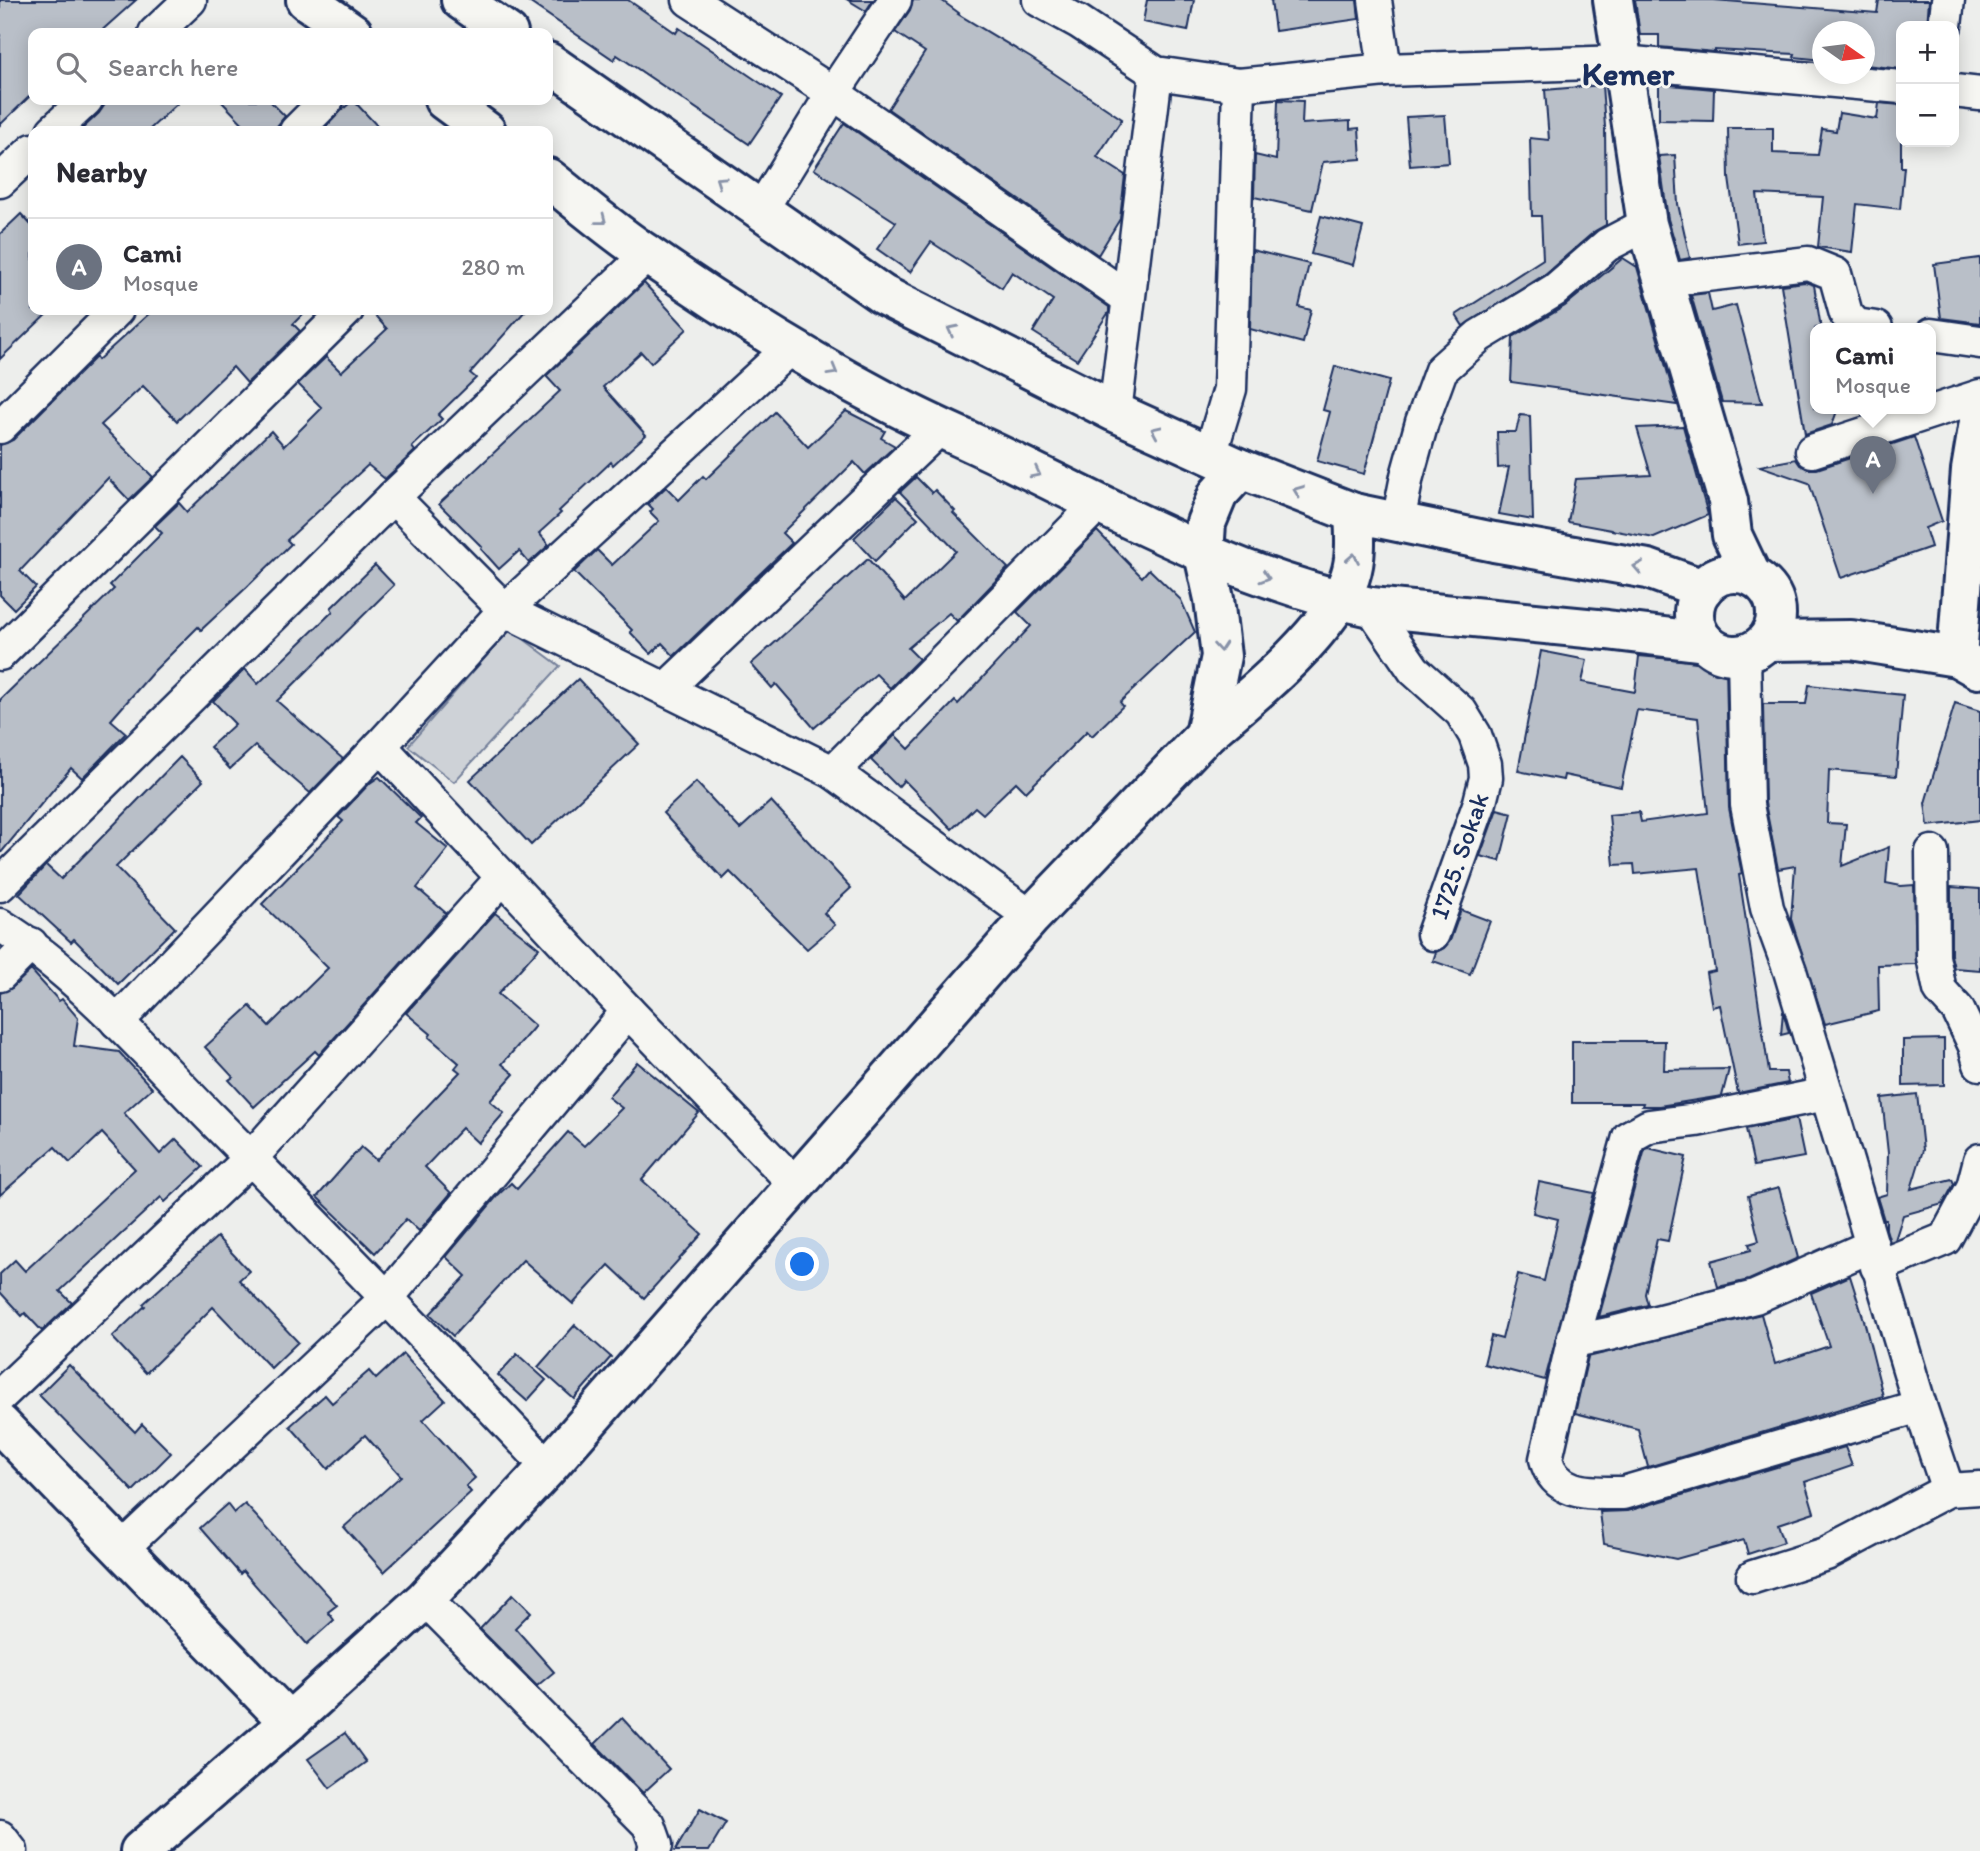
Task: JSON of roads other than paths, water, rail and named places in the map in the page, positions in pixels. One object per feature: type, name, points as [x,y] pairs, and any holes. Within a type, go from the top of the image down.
[{"type":"street","points":[[160,28],[190,0]]},
{"type":"street","points":[[306,0],[346,28]]},
{"type":"street","points":[[461,0],[501,28]]},
{"type":"street","points":[[690,0],[833,93],[1128,298]]},
{"type":"street","points":[[761,210],[833,93],[895,0]]},
{"type":"street","points":[[1040,0],[1079,22],[1156,73],[1239,85],[1385,70],[1622,62],[1896,87]]},
{"type":"street","points":[[1375,0],[1385,70]]},
{"type":"street","points":[[1613,0],[1647,224],[1728,501],[1732,535],[1751,575]]},
{"type":"street","points":[[1946,21],[1948,0]]},
{"type":"street","points":[[553,65],[883,295],[1115,412],[1225,462],[1354,513],[1494,542],[1648,569],[1708,584],[1725,573],[1738,572],[1751,575],[1771,591],[1775,603],[1774,629],[1756,647],[1747,805],[1767,908],[1790,971],[1874,1256],[1948,1490]]},
{"type":"street","points":[[1115,412],[1156,73]]},
{"type":"street","points":[[1205,735],[1222,656],[1204,554],[1206,523],[1218,494],[1225,462],[1230,389],[1239,85]]},
{"type":"street","points":[[1959,92],[1980,94]]},
{"type":"street","points":[[58,126],[81,105]]},
{"type":"street","points":[[301,126],[322,105]]},
{"type":"street","points":[[451,105],[479,126]]},
{"type":"street","points":[[0,181],[28,155]]},
{"type":"street","points":[[553,182],[647,255],[791,348],[939,429],[1013,461],[1097,505],[1237,568],[1355,603],[1705,642]]},
{"type":"street","points":[[1398,522],[1419,433],[1440,370],[1479,336],[1555,290],[1607,245],[1647,224]]},
{"type":"street","points":[[0,885],[393,497],[647,255]]},
{"type":"street","points":[[1664,280],[1808,263],[1835,274],[1846,314],[1854,323]]},
{"type":"street","points":[[0,428],[112,315]]},
{"type":"street","points":[[0,654],[342,315]]},
{"type":"street","points":[[1936,336],[1980,342]]},
{"type":"street","points":[[117,1022],[380,746],[505,610],[791,348]]},
{"type":"street","points":[[1936,410],[1980,396]]},
{"type":"street","points":[[1812,451],[1925,414]]},
{"type":"street","points":[[1732,535],[1708,584],[1696,601],[1694,615],[1697,629],[1705,642],[1716,650],[1730,655],[1756,647],[1851,640],[1972,662],[1971,470],[1980,416]]},
{"type":"street","points":[[667,688],[939,429]]},
{"type":"street","points":[[393,497],[505,610],[833,772],[1031,917]]},
{"type":"street","points":[[833,772],[1097,505]]},
{"type":"street","points":[[1354,513],[1355,548],[1350,576],[1355,603]]},
{"type":"street","points":[[140,1851],[425,1599],[548,1467],[1031,917],[1205,735],[1355,603]]},
{"type":"street","name":"1725. Sokak","points":[[1355,603],[1414,670],[1461,712],[1475,735],[1485,764],[1486,778],[1480,802],[1433,934]]},
{"type":"street","points":[[1775,603],[1851,640]]},
{"type":"street","points":[[380,746],[628,1011],[795,1184]]},
{"type":"street","points":[[1932,852],[1933,957],[1940,990],[1958,1010],[1975,1046],[1980,1064]]},
{"type":"street","points":[[0,1396],[251,1158],[503,877]]},
{"type":"street","points":[[0,925],[31,944],[117,1022],[548,1467]]},
{"type":"street","points":[[0,975],[31,944]]},
{"type":"street","points":[[120,1550],[387,1298],[628,1011]]},
{"type":"street","points":[[1826,1094],[1696,1120],[1649,1126],[1629,1138],[1573,1341],[1546,1459],[1549,1475],[1564,1486],[1588,1493],[1623,1493],[1920,1406]]},
{"type":"street","points":[[1573,1341],[1609,1335],[1755,1297],[1874,1256],[1945,1239],[1973,1187],[1980,1160]]},
{"type":"street","points":[[0,1424],[289,1722]]},
{"type":"street","points":[[1753,1577],[1826,1554],[1948,1490],[1980,1488]]},
{"type":"street","points":[[425,1599],[649,1825],[656,1844],[654,1851]]},
{"type":"street","points":[[0,1837],[11,1851]]},
{"type":"place","name":"Cami","points":[[1873,494]]},
{"type":"district","name":"Kemer","points":[[1628,73]]}]
